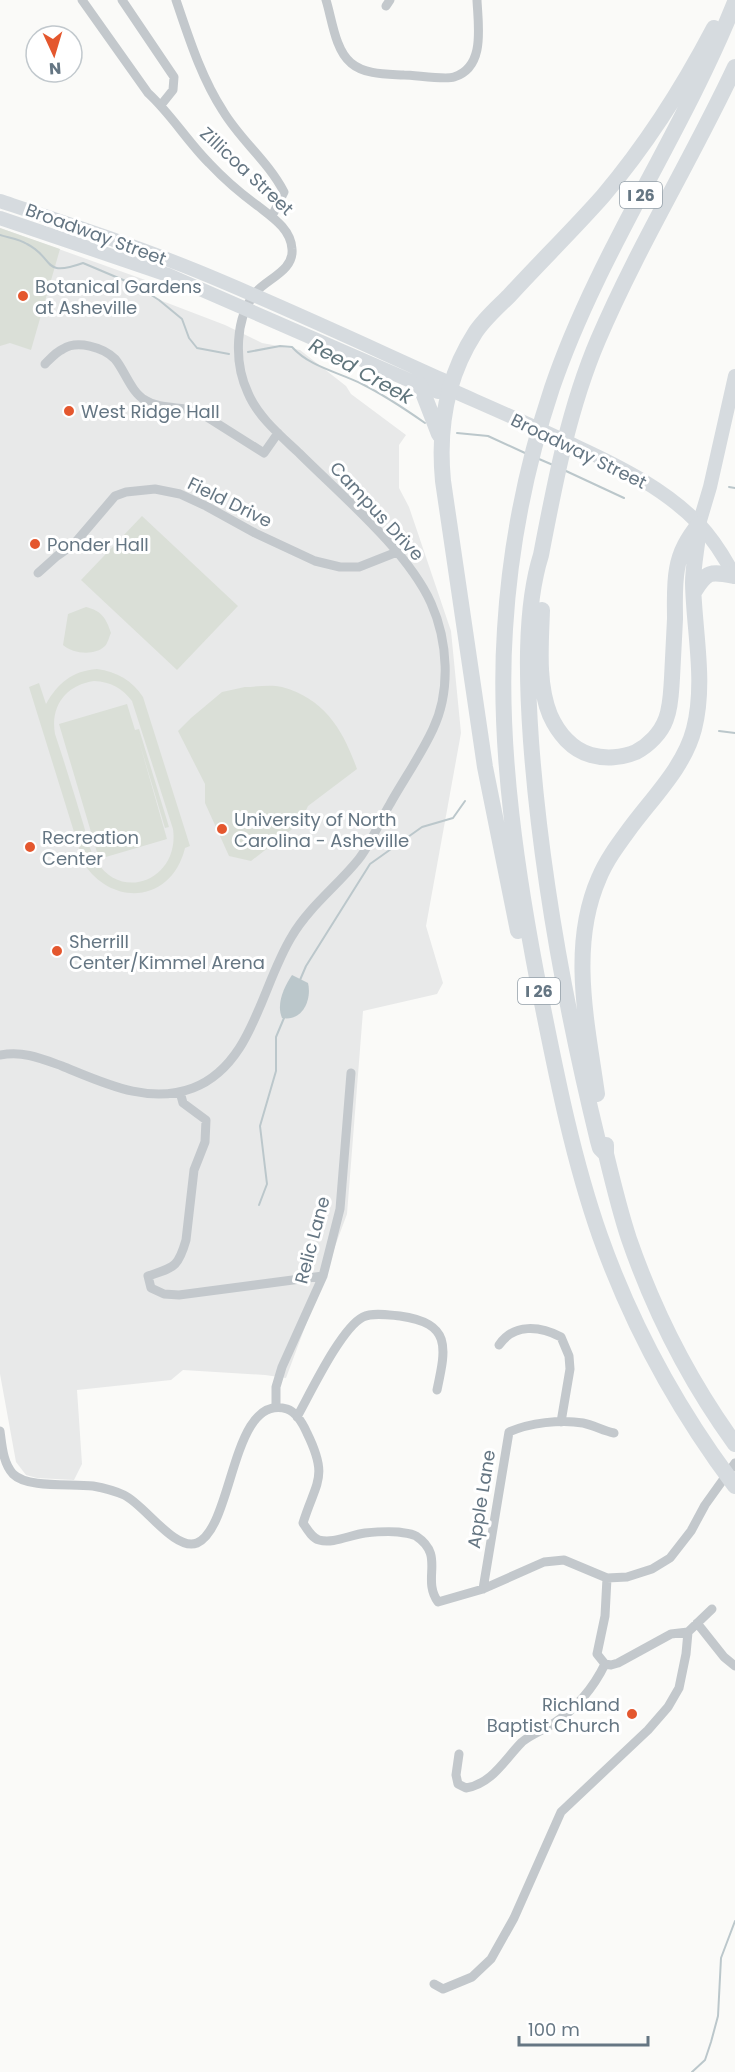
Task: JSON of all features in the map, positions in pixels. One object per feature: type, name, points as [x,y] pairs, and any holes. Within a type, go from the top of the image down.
[{"type":"highway","points":[[564,1107],[553,1093],[487,778],[443,481],[441,439],[443,416],[457,366],[476,331],[603,196],[669,108],[694,65],[726,0]]},
{"type":"highway","name":"I 26","points":[[735,2],[695,94],[593,287],[573,332],[552,390],[523,495],[512,557],[505,629],[505,716],[510,785],[526,915],[564,1107],[591,1206],[620,1287],[655,1361],[692,1425],[735,1486]]},
{"type":"highway","name":"I 26","points":[[735,67],[704,132],[616,298],[597,342],[562,447],[536,571],[530,631],[529,688],[534,782],[542,852],[559,960],[600,1148],[606,1154],[625,1227],[643,1278],[684,1361],[735,1444]]},
{"type":"highway","points":[[420,385],[441,439]]},
{"type":"highway","points":[[541,555],[544,574],[542,664],[545,698],[550,715],[566,740],[584,753],[608,758],[629,755],[647,745],[666,719],[671,695],[677,569],[686,540],[699,524]]},
{"type":"highway","points":[[606,1154],[606,1138],[597,1096],[586,1014],[583,976],[585,923],[600,875],[618,844],[677,766],[691,738],[698,689],[693,580],[699,524]]},
{"type":"highway","points":[[694,592],[703,577],[711,573],[735,576]]},
{"type":"main road","name":"Broadway Street","points":[[0,201],[94,232],[197,271],[250,302],[420,385],[438,392],[451,390]]},
{"type":"main road","name":"Broadway Street","points":[[0,218],[250,302],[443,381],[451,390],[634,474],[675,503],[699,524],[735,576]]},
{"type":"main road","points":[[699,524],[710,487],[735,376]]},
{"type":"street","name":"Zillicoa Street","points":[[82,0],[148,93],[161,105],[208,162],[236,189],[272,216],[290,238],[292,258],[282,272],[261,287],[250,302]]},
{"type":"street","points":[[122,0],[174,76],[173,90],[161,105]]},
{"type":"street","points":[[176,0],[198,64],[223,112],[274,173],[284,192],[272,216]]},
{"type":"street","points":[[326,0],[343,51],[350,62],[356,66],[387,74],[453,77],[465,71],[477,52],[479,40],[477,0]]},
{"type":"street","name":"Campus Drive","points":[[0,1055],[18,1052],[141,1094],[159,1095],[180,1092],[214,1077],[236,1055],[246,1039],[279,957],[296,930],[361,856],[435,727],[442,695],[445,661],[442,636],[430,602],[417,578],[397,552],[278,432],[252,402],[241,374],[238,354],[250,302]]},
{"type":"street","points":[[45,364],[63,348],[73,345],[90,346],[114,358],[143,400],[200,412],[264,453],[278,432]]},
{"type":"street","name":"Field Drive","points":[[38,573],[74,544],[115,496],[126,492],[155,489],[180,494],[315,561],[340,567],[359,567],[397,552]]},
{"type":"street","name":"Relic Lane","points":[[276,1407],[276,1387],[282,1367],[323,1276],[340,1209],[351,1073]]},
{"type":"street","points":[[180,1092],[183,1103],[206,1120],[205,1142],[194,1170],[183,1251],[178,1263],[148,1276],[151,1288],[164,1294],[179,1294],[323,1276]]},
{"type":"street","points":[[297,1417],[346,1333],[363,1317],[383,1314],[419,1320],[431,1325],[439,1335],[444,1354],[436,1390]]},
{"type":"street","points":[[499,1345],[506,1335],[523,1329],[547,1329],[561,1337],[569,1356],[570,1369],[561,1422],[584,1423],[614,1433]]},
{"type":"street","points":[[0,1431],[5,1460],[18,1478],[30,1482],[93,1486],[125,1495],[136,1502],[173,1537],[181,1543],[188,1544],[196,1543],[209,1533],[248,1431],[260,1415],[276,1407],[291,1411],[304,1426],[315,1450],[320,1472],[317,1487],[303,1523],[312,1535],[317,1540],[331,1541],[364,1533],[414,1534],[429,1549],[433,1565],[430,1581],[432,1593],[438,1602],[483,1589],[544,1562],[564,1560],[607,1578],[627,1577],[639,1573],[670,1558],[691,1531],[705,1505],[735,1463]]},
{"type":"street","name":"Apple Lane","points":[[483,1589],[509,1432],[522,1426],[561,1422]]},
{"type":"street","points":[[607,1578],[605,1616],[597,1654],[605,1664],[618,1663],[671,1634],[688,1632],[712,1609]]},
{"type":"street","points":[[697,1623],[724,1657],[735,1666]]},
{"type":"street","points":[[434,1984],[443,1989],[472,1977],[491,1959],[514,1918],[561,1812],[648,1730],[668,1707],[679,1688],[688,1632]]},
{"type":"street","points":[[459,1754],[456,1775],[460,1786],[469,1788],[484,1781],[506,1763],[527,1738],[568,1713],[597,1680],[605,1664]]},
{"type":"shaded area","name":"University of North Carolina - Asheville","points":[[0,228],[148,281],[144,294],[225,325],[262,343],[300,350],[346,386],[351,394],[406,435],[399,445],[399,488],[409,507],[451,631],[461,733],[426,926],[443,983],[437,994],[363,1011],[347,1214],[286,1378],[183,1370],[171,1380],[77,1390],[82,1464],[74,1480],[37,1478],[26,1475],[16,1462],[0,1374]]},
{"type":"shaded area","name":"Botanical Gardens at Asheville","points":[[0,228],[60,249],[31,350],[10,343],[0,346]]},
{"type":"shaded area","points":[[142,516],[238,606],[177,670],[81,580]]},
{"type":"shaded area","points":[[86,607],[103,616],[111,633],[106,645],[101,649],[84,653],[63,645],[68,614]]},
{"type":"shaded area","points":[[88,670],[111,672],[129,681],[143,697],[190,846],[185,848],[178,866],[168,879],[155,888],[141,893],[126,893],[111,888],[96,878],[84,864],[29,687],[39,683],[46,704],[67,679]],"holes":[[[100,682],[116,686],[132,701],[173,829],[173,846],[168,861],[159,872],[147,879],[134,882],[121,881],[108,874],[94,858],[55,734],[55,714],[62,698],[84,683]]]},
{"type":"shaded area","points":[[245,687],[282,687],[310,699],[321,708],[338,729],[357,769],[308,806],[300,823],[251,861],[229,856],[205,803],[205,784],[178,731],[222,692]]},
{"type":"shaded area","points":[[127,704],[135,730],[139,729],[169,827],[165,828],[139,741],[167,839],[99,859],[59,724]]},
{"type":"shaded area","points":[[292,975],[308,983],[309,996],[301,1013],[282,1018],[280,1001]]},
{"type":"waterway","name":"Reed Creek","points":[[0,235],[36,249],[54,267],[70,267],[83,263],[135,285],[159,300],[182,319],[189,338],[197,348],[229,354]]},
{"type":"waterway","name":"Reed Creek","points":[[248,352],[280,346],[292,347],[307,360],[370,388],[425,423]]},
{"type":"waterway","name":"Reed Creek","points":[[457,433],[488,436],[525,453]]},
{"type":"waterway","name":"Reed Creek","points":[[539,459],[553,465]]},
{"type":"waterway","name":"Reed Creek","points":[[566,471],[624,498]]},
{"type":"waterway","name":"Reed Creek","points":[[729,487],[735,488]]},
{"type":"waterway","points":[[719,731],[735,733]]},
{"type":"waterway","points":[[300,980],[306,966],[370,864],[422,827],[453,818],[465,801]]},
{"type":"waterway","points":[[259,1205],[267,1184],[260,1126],[276,1071],[276,1037],[284,1018]]},
{"type":"waterway","points":[[692,2072],[705,2060],[711,2042],[718,2016],[721,1958],[735,1921]]},
{"type":"place","name":"Botanical Gardens at Asheville","points":[[23,296]]},
{"type":"place","name":"West Ridge Hall","points":[[69,411]]},
{"type":"place","name":"Ponder Hall","points":[[35,544]]},
{"type":"place","name":"University of North Carolina - Asheville","points":[[222,829]]},
{"type":"place","name":"Recreation Center","points":[[30,847]]},
{"type":"place","name":"Sherrill Center/Kimmel Arena","points":[[57,951]]},
{"type":"place","name":"Richland Baptist Church","points":[[632,1714]]}]
